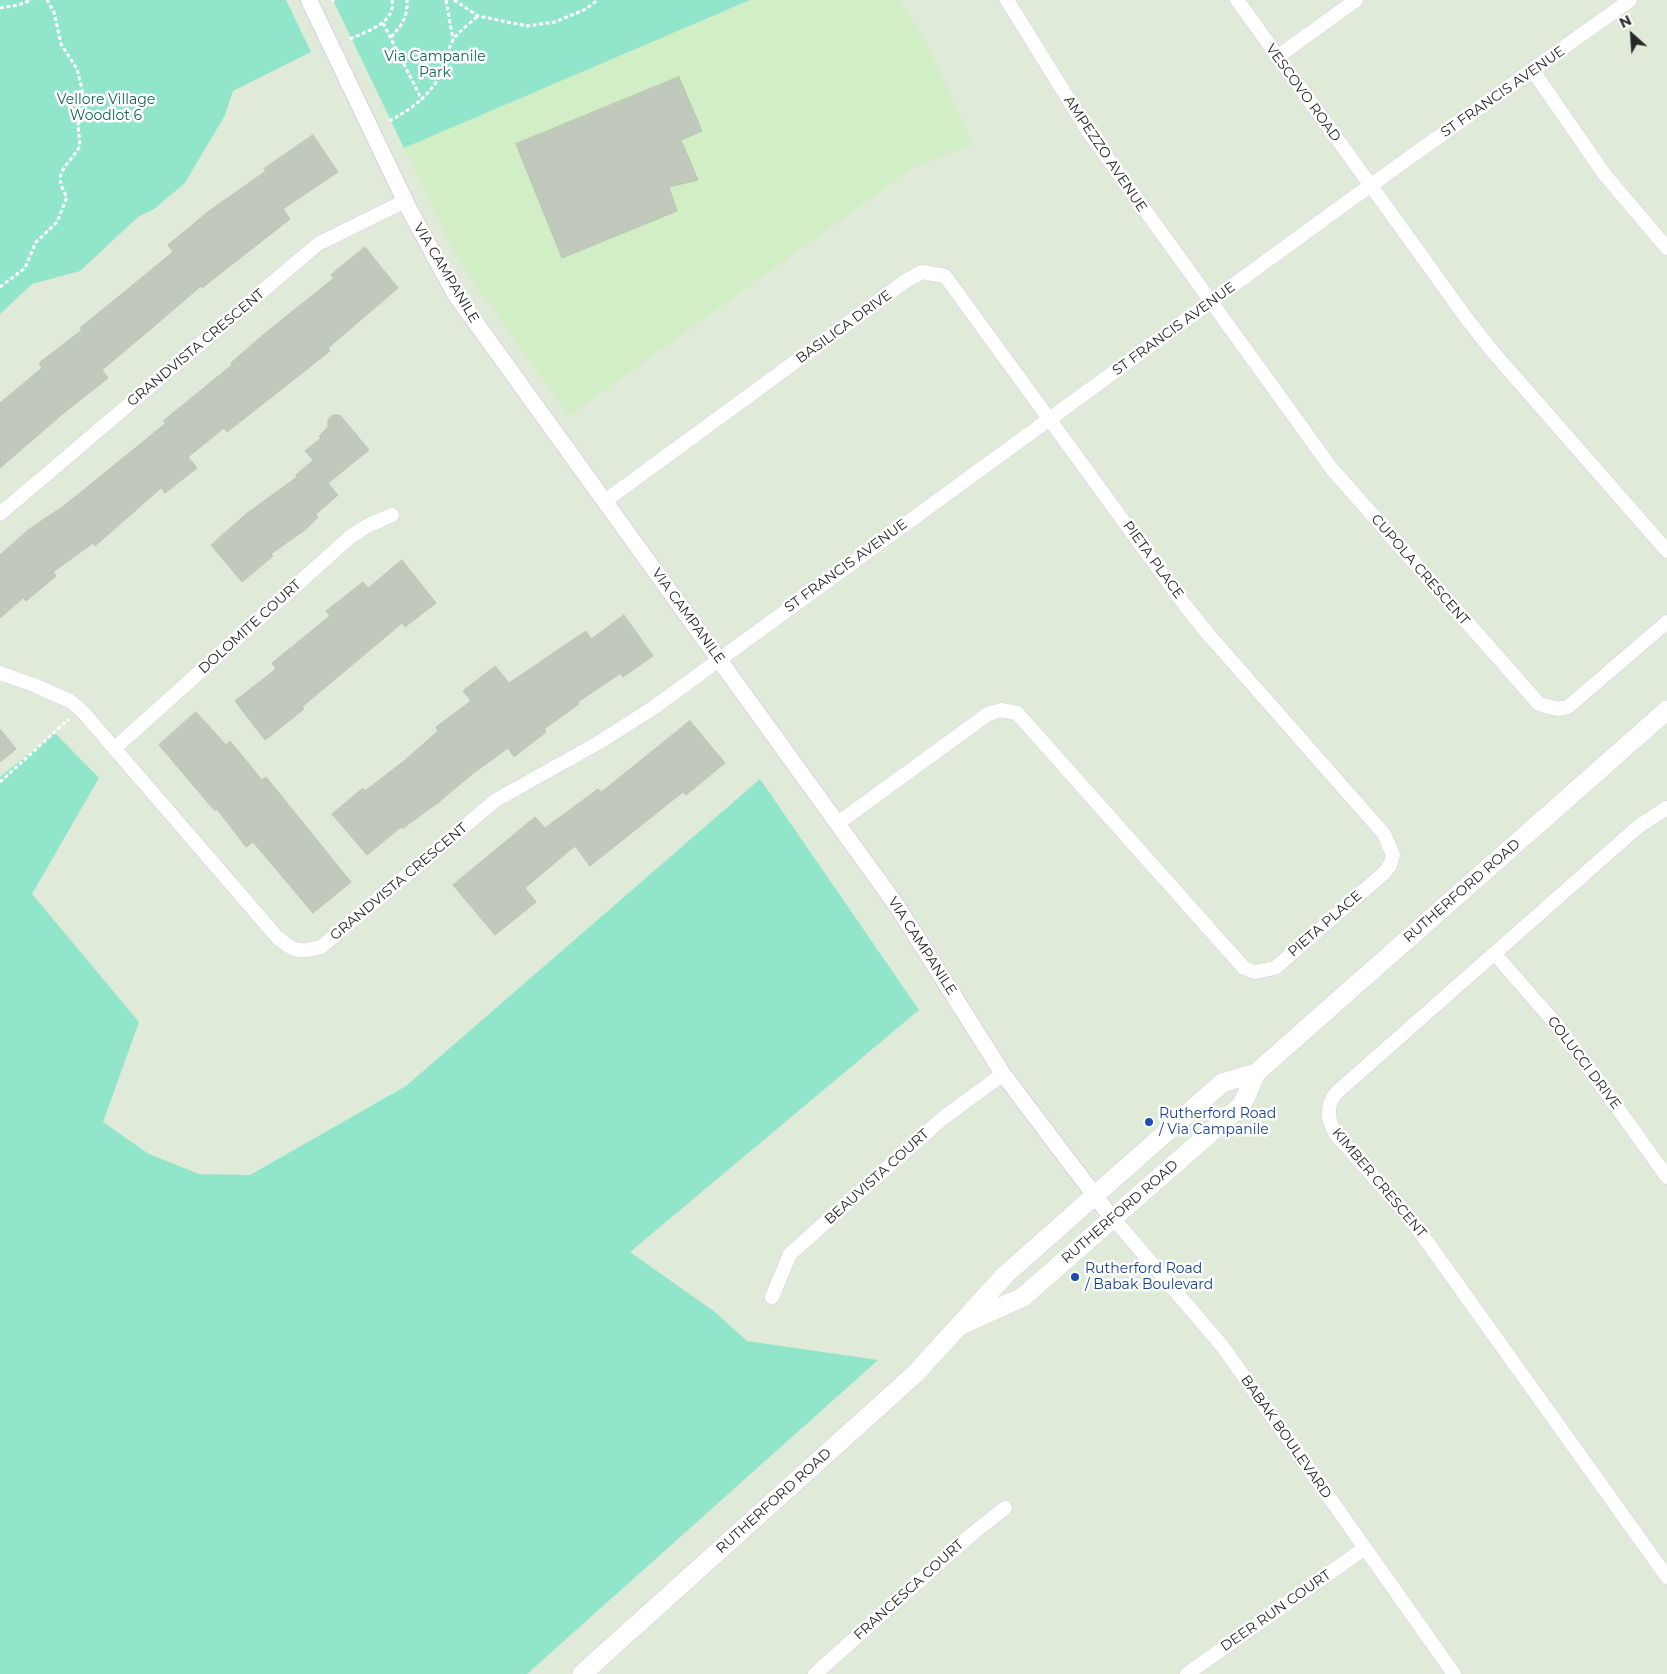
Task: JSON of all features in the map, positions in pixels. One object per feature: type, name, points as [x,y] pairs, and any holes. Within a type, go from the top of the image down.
[{"type":"main road","name":"RUTHERFORD ROAD","points":[[582,1674],[916,1373],[1005,1275],[1104,1208],[1242,1105],[1256,1073],[1667,710]]},
{"type":"main road","name":"RUTHERFORD ROAD","points":[[961,1325],[1023,1297],[1222,1083],[1256,1073]]},
{"type":"street","name":"VIA CAMPANILE","points":[[309,0],[430,252],[455,294],[838,823],[917,936],[1003,1074],[1104,1208]]},
{"type":"street","name":"AMPEZZO AVENUE","points":[[1007,0],[1090,134],[1211,302]]},
{"type":"street","name":"VESCOVO ROAD","points":[[1237,0],[1370,186]]},
{"type":"street","points":[[1278,57],[1356,0]]},
{"type":"street","name":"ST FRANCIS AVENUE","points":[[719,659],[1370,186],[1630,0]]},
{"type":"street","points":[[1533,71],[1605,175],[1667,248]]},
{"type":"street","points":[[1370,186],[1493,352],[1667,551]]},
{"type":"street","name":"GRANDVISTA CRESCENT","points":[[0,514],[318,244],[405,201]]},
{"type":"street","name":"BASILICA DRIVE","points":[[605,501],[907,280],[922,272],[945,276],[1050,418]]},
{"type":"street","name":"CUPOLA CRESCENT","points":[[1211,302],[1332,469],[1538,704],[1557,709],[1568,707],[1667,622]]},
{"type":"street","name":"PIETA PLACE","points":[[838,823],[969,727],[988,714],[1001,710],[1017,713],[1027,723],[1244,968],[1255,972],[1275,968],[1390,865],[1393,855],[1384,834],[1209,635],[1050,418]]},
{"type":"street","name":"DOLOMITE COURT","points":[[115,748],[350,537],[367,526],[392,515]]},
{"type":"street","name":"GRANDVISTA CRESCENT","points":[[0,673],[70,701],[115,748],[277,937],[288,947],[302,952],[321,947],[335,937],[496,800],[633,722],[719,659]]},
{"type":"street","name":"KIMBER CRESCENT","points":[[1667,808],[1638,826],[1336,1093],[1330,1101],[1329,1122],[1335,1133],[1410,1218],[1667,1577]]},
{"type":"street","name":"COLUCCI DRIVE","points":[[1495,954],[1561,1030],[1667,1177]]},
{"type":"street","name":"BEAUVISTA COURT","points":[[772,1297],[790,1254],[943,1118],[1003,1074]]},
{"type":"street","name":"BABAK BOULEVARD","points":[[1104,1208],[1223,1347],[1454,1674]]},
{"type":"street","name":"FRANCESCA COURT","points":[[814,1674],[972,1534],[1005,1508]]},
{"type":"street","name":"DEER RUN COURT","points":[[1187,1674],[1365,1548]]},
{"type":"path","points":[[0,8],[32,0]]},
{"type":"path","points":[[0,287],[25,268],[36,242],[57,222],[67,197],[59,185],[60,174],[80,146],[78,125],[83,93],[77,69],[61,44],[54,12],[47,0]]},
{"type":"path","points":[[350,39],[383,23],[390,16],[393,6],[392,0]]},
{"type":"path","points":[[391,37],[403,24],[408,10],[408,0]]},
{"type":"path","points":[[389,121],[412,109],[422,100],[440,77],[448,61],[453,41],[446,0]]},
{"type":"path","points":[[454,0],[478,16],[527,26],[544,25],[584,10],[598,0]]},
{"type":"path","points":[[453,41],[478,16]]},
{"type":"path","points":[[383,23],[422,100]]},
{"type":"path","points":[[0,782],[69,718]]},
{"type":"shaded area","points":[[750,0],[900,0],[929,47],[973,144],[913,168],[569,416],[472,280],[454,251],[404,148]]},
{"type":"green space","name":"Vellore Village Woodlot 6","points":[[0,0],[286,0],[311,52],[233,91],[225,115],[185,183],[154,209],[138,217],[80,271],[32,284],[0,314]]},
{"type":"green space","name":"Via Campanile Park","points":[[333,0],[750,0],[404,148]]},
{"type":"green space","points":[[55,733],[99,778],[32,894],[139,1022],[103,1122],[149,1154],[199,1174],[250,1175],[406,1086],[760,779],[919,1010],[630,1252],[715,1312],[747,1341],[878,1360],[527,1674],[0,1674],[0,777]]},
{"type":"building","points":[[679,77],[702,131],[681,140],[698,180],[669,187],[677,211],[562,258],[516,144]]},
{"type":"building","points":[[313,135],[338,172],[283,209],[290,219],[202,288],[201,286],[102,370],[108,378],[66,411],[0,468],[0,403],[42,368],[39,363],[82,330],[80,328],[173,252],[168,245],[209,211],[266,171],[264,169]]},
{"type":"building","points":[[365,247],[398,288],[328,348],[330,351],[227,432],[224,428],[188,457],[197,468],[165,493],[161,488],[95,546],[93,543],[53,572],[56,576],[26,601],[23,598],[0,618],[0,555],[28,530],[65,505],[166,423],[163,421],[232,365],[231,363],[264,334],[334,278],[331,275]]},
{"type":"building","points":[[333,415],[340,415],[369,450],[328,483],[338,495],[316,514],[318,517],[306,529],[271,554],[273,556],[242,582],[211,545],[246,514],[297,477],[296,475],[313,460],[305,451],[321,438],[319,436],[328,427],[328,420]]},
{"type":"building","points":[[402,560],[436,603],[405,627],[402,623],[302,707],[304,709],[265,740],[235,701],[276,669],[272,663],[330,616],[326,611],[363,582],[368,588]]},
{"type":"building","points":[[624,615],[653,656],[623,677],[621,673],[578,702],[579,704],[544,729],[546,732],[514,757],[508,748],[472,774],[439,802],[402,829],[401,827],[367,855],[332,814],[363,788],[365,791],[404,761],[438,731],[436,727],[471,701],[463,691],[495,666],[509,683],[586,631],[591,639]]},
{"type":"building","points":[[196,712],[226,745],[230,741],[262,780],[266,777],[351,882],[313,913],[253,842],[246,847],[217,809],[215,811],[159,745]]},
{"type":"building","points":[[690,721],[725,763],[686,795],[683,792],[590,866],[575,846],[525,888],[536,902],[495,935],[453,885],[535,817],[545,828],[598,789],[601,792]]},
{"type":"building","points":[[0,729],[16,749],[0,762]]},
{"type":"place","name":"Rutherford Road / Via Campanile","points":[[1149,1122]]},
{"type":"place","name":"Rutherford Road / Babak Boulevard","points":[[1075,1277]]}]
